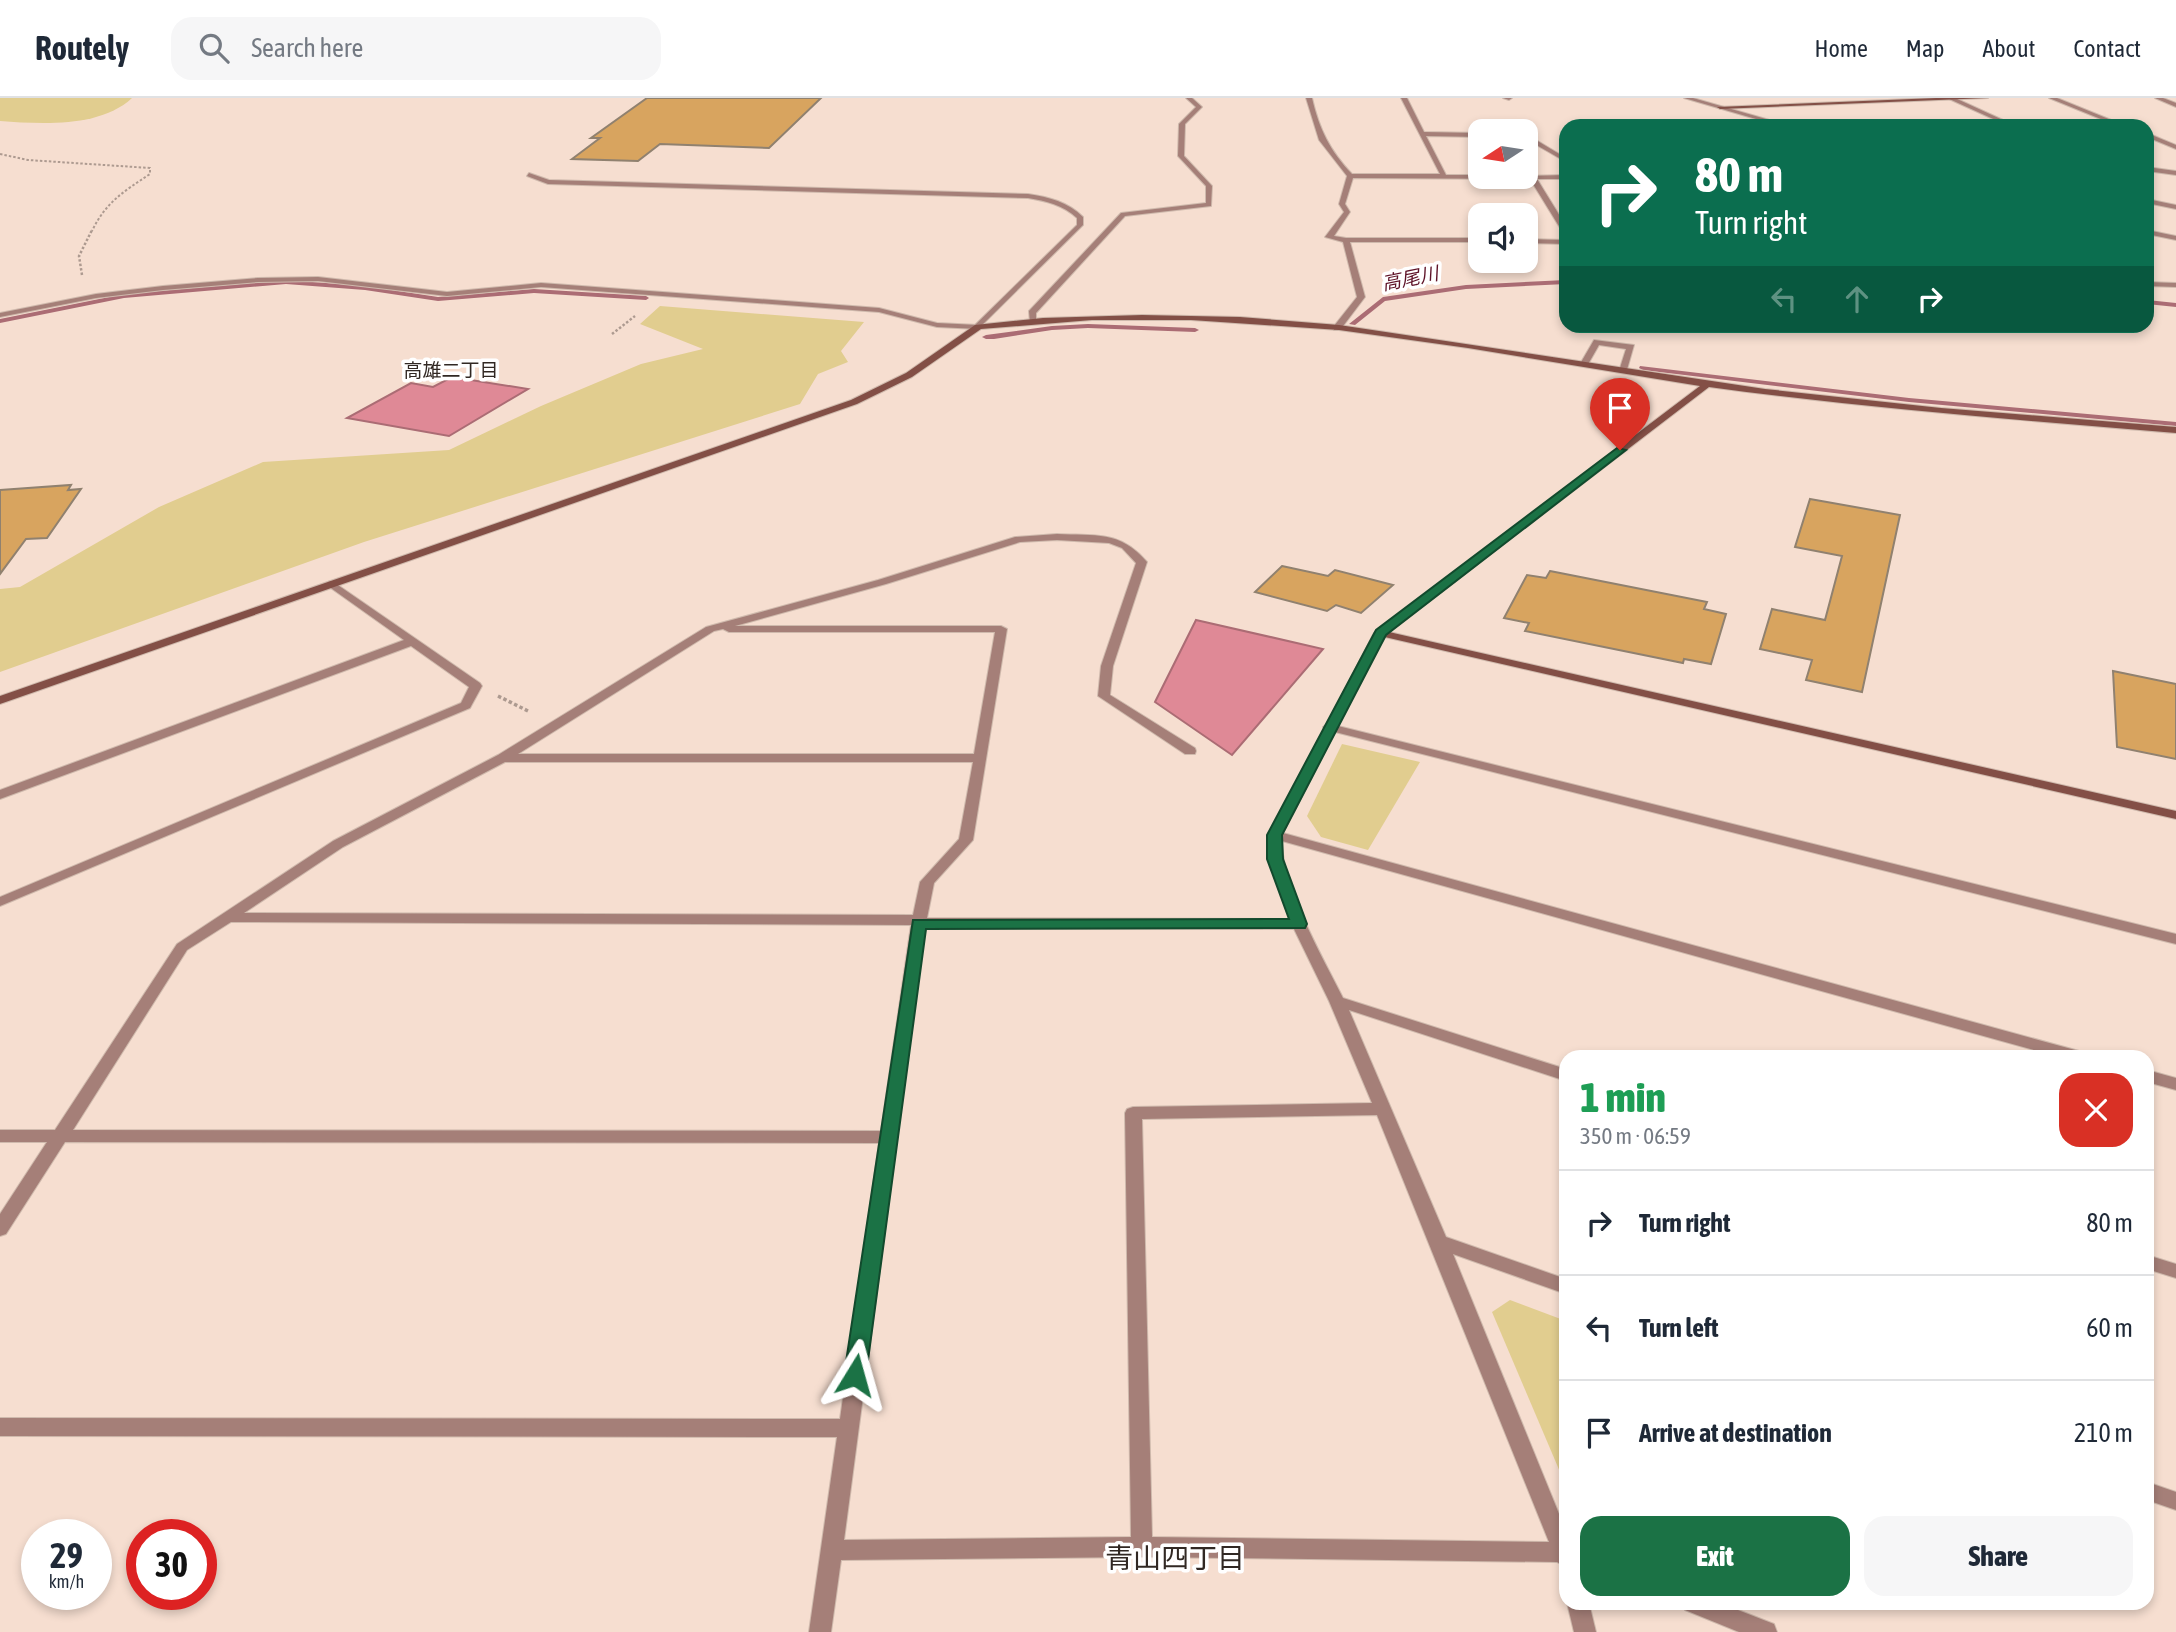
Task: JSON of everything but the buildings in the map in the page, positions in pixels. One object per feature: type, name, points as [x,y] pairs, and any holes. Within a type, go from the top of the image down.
[{"type":"street","points":[[1033,321],[1032,313],[1122,214],[1209,205],[1209,186],[1181,156],[1182,124],[1199,107],[1189,98]]},
{"type":"street","points":[[1309,98],[1315,128],[1325,150],[1350,176],[1468,177]]},
{"type":"street","points":[[1404,98],[1444,177]]},
{"type":"street","points":[[1688,98],[1762,119]]},
{"type":"street","points":[[1720,107],[1985,98]]},
{"type":"street","points":[[2052,98],[2105,119]]},
{"type":"street","points":[[2158,98],[2176,105]]},
{"type":"street","points":[[1951,99],[1998,119]]},
{"type":"street","points":[[1423,134],[1468,135]]},
{"type":"street","points":[[2154,138],[2176,147]]},
{"type":"street","points":[[1538,143],[1559,156]]},
{"type":"street","points":[[2154,170],[2176,173]]},
{"type":"street","points":[[0,700],[854,402],[909,375],[978,327],[1080,225],[1080,217],[1073,211],[1052,201],[1028,196],[548,181],[529,175]]},
{"type":"street","points":[[1350,176],[1342,204],[1348,212],[1329,237],[1346,240],[1468,240]]},
{"type":"street","points":[[1538,178],[1559,177]]},
{"type":"street","points":[[1538,186],[1559,220]]},
{"type":"street","points":[[2154,202],[2176,207]]},
{"type":"street","points":[[2154,233],[2176,237]]},
{"type":"street","points":[[1338,328],[1361,297],[1346,240]]},
{"type":"street","points":[[1538,241],[1559,242]]},
{"type":"street","points":[[0,315],[96,296],[288,279],[345,281],[447,294],[541,285],[879,310],[937,325],[978,327],[1033,321],[1121,317],[1207,319],[1338,328],[1708,384],[1921,408],[2176,430]]},
{"type":"street","points":[[2154,284],[2176,285]]},
{"type":"street","points":[[1584,364],[1597,342],[1631,347],[1623,370]]},
{"type":"street","points":[[1559,1537],[1337,1001],[1299,924],[1275,859],[1275,835],[1380,633],[1708,384]]},
{"type":"street","points":[[0,1229],[182,947],[338,844],[503,758],[710,629],[882,582],[1019,539],[1057,537],[1111,540],[1126,545],[1142,562],[1107,666],[1104,696],[1190,751]]},
{"type":"street","points":[[0,902],[466,705],[476,686],[332,584]]},
{"type":"street","points":[[710,629],[1001,629],[966,839],[927,882],[919,922],[820,1632]]},
{"type":"street","points":[[1380,633],[2176,815]]},
{"type":"street","points":[[0,795],[413,641]]},
{"type":"street","points":[[1329,727],[2176,939]]},
{"type":"street","points":[[503,758],[980,758]]},
{"type":"street","points":[[1275,835],[2054,1050]]},
{"type":"street","points":[[225,917],[1299,924]]},
{"type":"street","points":[[1337,1001],[1559,1073]]},
{"type":"street","points":[[2154,1078],[2176,1084]]},
{"type":"street","points":[[1142,1547],[1133,1114],[1381,1108]]},
{"type":"street","points":[[0,1136],[888,1137]]},
{"type":"street","points":[[1439,1242],[1559,1285]]},
{"type":"street","points":[[2154,1264],[2176,1271]]},
{"type":"street","points":[[0,1427],[848,1428]]},
{"type":"street","points":[[2154,1493],[2176,1501]]},
{"type":"street","points":[[831,1550],[1142,1547],[1559,1554]]},
{"type":"street","points":[[1580,1610],[1585,1632]]},
{"type":"street","points":[[1711,1610],[1766,1632]]},
{"type":"path","points":[[0,153],[28,160],[150,168],[150,174],[120,194],[102,211],[79,256],[83,278],[96,296]]},
{"type":"path","points":[[476,686],[557,725]]},
{"type":"shaded area","points":[[0,98],[132,98],[104,115],[69,122],[33,123],[0,121]]},
{"type":"shaded area","points":[[660,306],[864,322],[841,351],[848,362],[818,374],[800,404],[364,542],[0,672],[0,589],[20,587],[159,507],[263,462],[449,450],[541,406],[641,364],[703,349],[640,324]]},
{"type":"shaded area","points":[[452,377],[528,389],[449,436],[347,418],[411,383],[433,387]]},
{"type":"shaded area","points":[[1196,620],[1323,649],[1232,755],[1155,702]]},
{"type":"shaded area","points":[[1342,744],[1420,762],[1368,850],[1321,837],[1307,816]]},
{"type":"shaded area","points":[[1510,1300],[1559,1318],[1559,1470],[1492,1312]]},
{"type":"waterway","points":[[0,321],[124,296],[286,282],[365,288],[438,299],[534,291],[646,298]]},
{"type":"waterway","name":"高尾川","points":[[1353,324],[1383,299],[1466,287],[1559,282]]},
{"type":"waterway","name":"高尾川","points":[[2154,303],[2176,305]]},
{"type":"waterway","points":[[986,337],[1088,326],[1195,330]]},
{"type":"waterway","points":[[1643,368],[1909,400],[2176,424]]},
{"type":"district","name":"高雄二丁目","points":[[451,370]]},
{"type":"district","name":"青山四丁目","points":[[1175,1558]]},
{"type":"route","points":[[855,1375],[918,923],[1299,924],[1275,859],[1275,835],[1380,633],[1620,450]]}]
